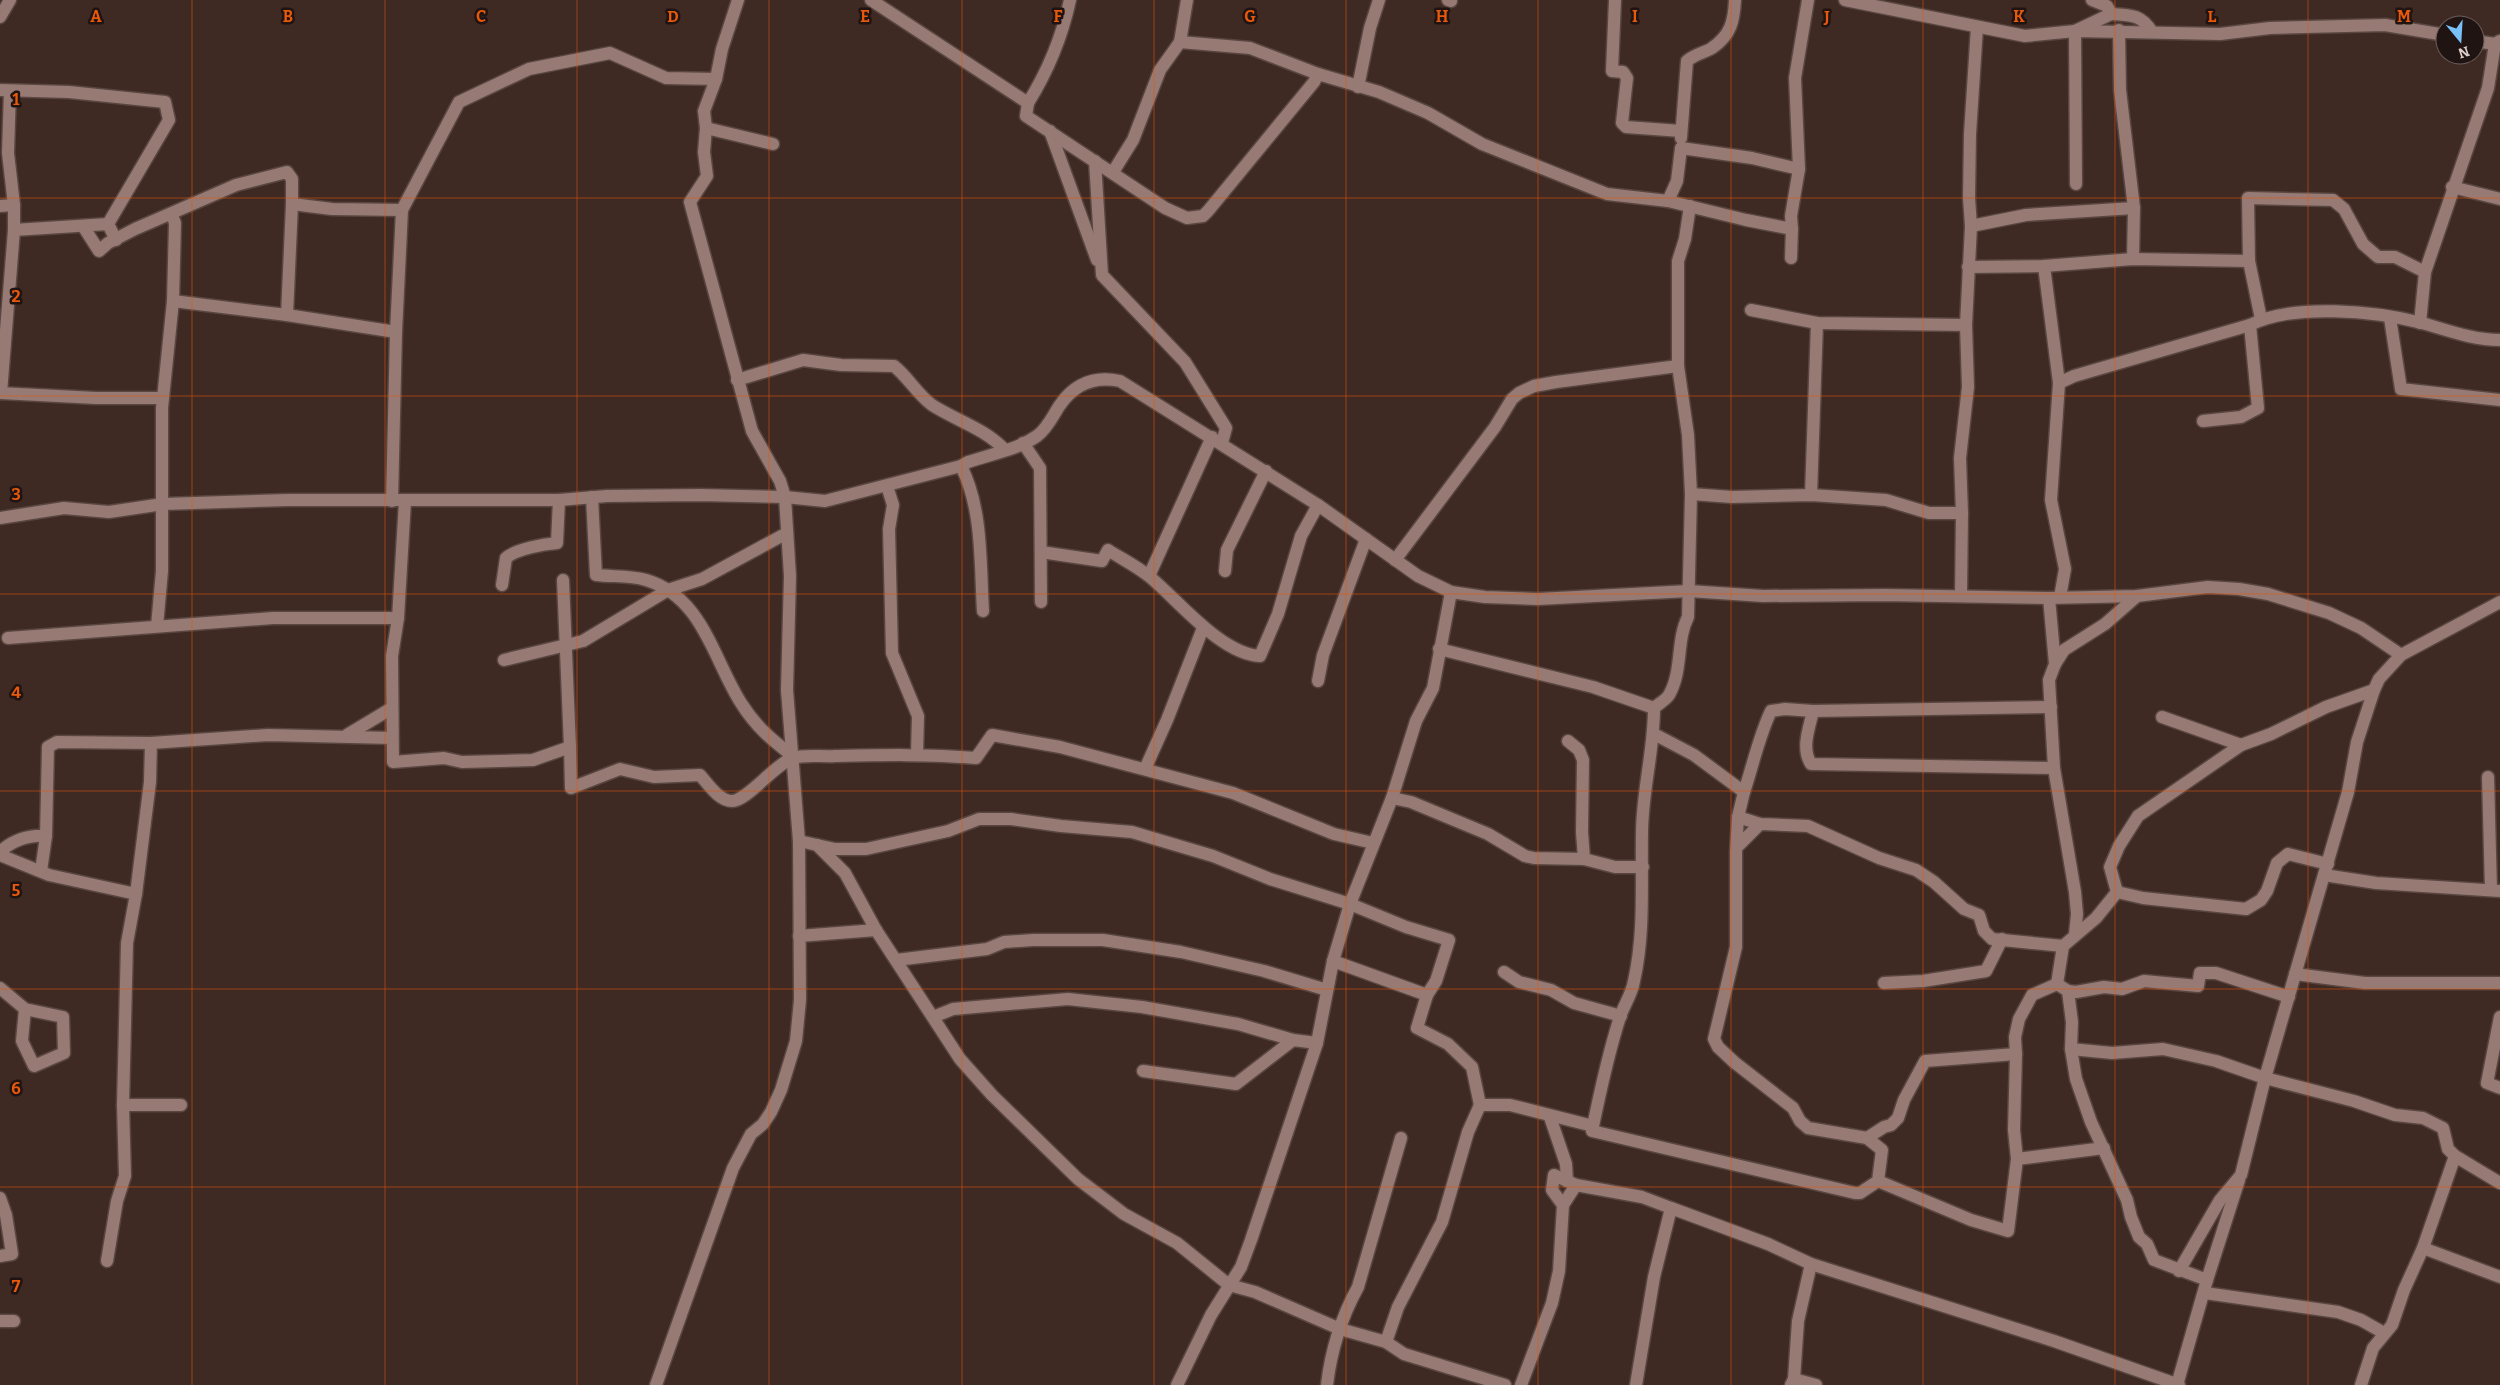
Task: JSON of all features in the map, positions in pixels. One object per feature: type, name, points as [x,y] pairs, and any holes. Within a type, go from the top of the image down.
[{"type":"street","points":[[0,17],[10,0]]},
{"type":"street","points":[[656,1385],[733,1168],[751,1134],[763,1124],[772,1112],[781,1090],[796,1041],[800,1000],[798,936],[799,841],[794,757],[787,690],[790,576],[785,497],[780,481],[752,431],[690,202],[707,176],[704,152],[706,128],[704,111],[716,79],[722,49],[738,0]]},
{"type":"street","points":[[871,0],[1028,103]]},
{"type":"street","points":[[1070,0],[1064,30],[1028,103],[1026,116],[1165,208],[1187,218],[1203,216],[1227,189],[1318,74]]},
{"type":"street","points":[[1113,172],[1134,140],[1160,70],[1180,42],[1187,0]]},
{"type":"street","points":[[1358,87],[1370,28],[1379,0]]},
{"type":"street","points":[[1616,0],[1612,72],[1623,72],[1627,78],[1622,123],[1626,127],[1681,131]]},
{"type":"street","points":[[1668,201],[1677,181],[1688,61],[1695,54],[1712,48],[1733,26],[1735,0]]},
{"type":"street","points":[[1791,258],[1791,216],[1799,169],[1795,78],[1808,0]]},
{"type":"street","points":[[1845,0],[2025,36],[2075,31],[2119,30],[2220,34],[2270,28],[2385,25],[2435,34]]},
{"type":"street","points":[[2092,0],[2107,6],[2110,14]]},
{"type":"street","points":[[2075,31],[2110,14],[2130,15],[2145,21],[2152,32]]},
{"type":"street","points":[[1961,595],[1962,513],[1960,458],[1968,388],[1966,325],[1971,226],[1968,198],[1977,27]]},
{"type":"street","points":[[2119,30],[2120,90],[2134,208],[2133,259]]},
{"type":"street","points":[[2075,31],[2076,184]]},
{"type":"street","points":[[2420,323],[2425,272],[2452,187],[2495,79],[2498,42],[2485,41]]},
{"type":"street","points":[[1180,42],[1250,48],[1318,74],[1378,92],[1428,113],[1482,144],[1607,194],[1668,201],[1756,222],[1792,228]]},
{"type":"street","points":[[570,747],[533,760],[462,762],[444,758],[393,762],[392,656],[398,618],[396,332],[402,210],[459,102],[529,69],[610,53],[666,78],[716,79]]},
{"type":"street","points":[[108,224],[169,120],[165,102],[69,92],[5,91],[8,153],[14,205],[14,230],[0,393],[96,398],[163,398]]},
{"type":"street","points":[[706,128],[774,144]]},
{"type":"street","points":[[1050,131],[1102,274],[1185,362],[1226,428],[1217,440],[1150,576]]},
{"type":"street","points":[[1681,148],[1752,158],[1799,169]]},
{"type":"street","points":[[1096,161],[1102,274]]},
{"type":"street","points":[[83,226],[99,251],[116,240],[236,185],[287,172],[292,179],[287,315]]},
{"type":"street","points":[[2452,187],[2500,199]]},
{"type":"street","points":[[2203,421],[2240,417],[2258,408],[2255,322],[2249,261],[2248,198],[2333,200],[2344,209],[2364,244],[2378,256],[2395,257],[2425,272]]},
{"type":"street","points":[[292,204],[332,209],[402,210]]},
{"type":"street","points":[[0,206],[14,205]]},
{"type":"street","points":[[1690,206],[1685,239],[1678,261],[1678,366],[1688,435],[1691,494],[1688,617],[1683,626],[1679,660],[1669,695],[1654,708],[1654,734],[1642,832],[1643,867],[1640,952],[1634,984],[1621,1016],[1603,1074],[1592,1131],[1761,1169],[1834,1189],[1860,1193],[1878,1181],[1882,1150],[1867,1138],[1808,1128],[1800,1121],[1793,1108],[1734,1062],[1718,1046],[1714,1039],[1736,947],[1738,817],[1744,792],[1760,746],[1763,728],[1771,711],[1785,709],[1813,711],[2051,708]]},
{"type":"street","points":[[1971,226],[2026,215],[2134,208]]},
{"type":"street","points":[[157,626],[162,572],[163,398],[173,300],[175,223],[172,215]]},
{"type":"street","points":[[14,230],[108,224]]},
{"type":"street","points":[[108,224],[116,240]]},
{"type":"street","points":[[1968,268],[2044,266],[2133,259],[2249,261]]},
{"type":"street","points":[[2044,266],[2060,383],[2051,500],[2065,568],[2055,598],[2055,664]]},
{"type":"street","points":[[173,300],[396,332]]},
{"type":"street","points":[[1751,310],[1817,323],[1966,325]]},
{"type":"street","points":[[2060,383],[2074,376],[2294,312],[2321,311],[2390,318],[2420,323],[2465,335],[2500,340]]},
{"type":"street","points":[[2390,318],[2401,389],[2500,400]]},
{"type":"street","points":[[1811,496],[1817,323]]},
{"type":"street","points":[[737,380],[803,360],[841,365],[894,366],[915,390],[932,405],[985,432],[1005,450]]},
{"type":"street","points":[[1395,560],[1495,427],[1512,398],[1519,393],[1534,386],[1556,382],[1678,366]]},
{"type":"street","points":[[0,518],[64,508],[109,512],[163,504],[288,500],[398,502],[560,500],[592,497],[700,495],[785,497],[825,501],[960,466],[1023,443],[1038,435],[1045,428],[1070,393],[1094,379],[1106,378],[1120,381],[1217,440],[1318,505],[1418,576],[1451,592],[1485,597],[1538,599],[1690,591],[1763,596],[1961,595],[2055,598],[2137,596],[2208,587],[2268,594],[2329,613],[2361,628],[2401,655]]},
{"type":"street","points":[[1023,443],[1040,468],[1041,602]]},
{"type":"street","points":[[960,466],[968,480],[979,536],[983,611]]},
{"type":"street","points":[[1225,571],[1227,550],[1266,471]]},
{"type":"street","points":[[887,486],[893,506],[889,529],[892,653],[918,716],[917,754]]},
{"type":"street","points":[[1691,494],[1740,497],[1811,496],[1886,500],[1929,513],[1962,513]]},
{"type":"street","points":[[592,497],[596,575],[645,580],[668,590],[682,600],[710,639],[740,702],[758,729],[794,757]]},
{"type":"street","points":[[502,585],[506,558],[512,553],[532,549],[540,544],[557,543],[560,500]]},
{"type":"street","points":[[1041,552],[1102,561],[1108,550],[1150,576],[1203,628],[1249,655],[1260,656],[1278,614],[1301,536],[1318,505]]},
{"type":"street","points":[[504,660],[564,644],[583,641],[668,590],[702,579],[787,533]]},
{"type":"street","points":[[1318,680],[1322,655],[1366,539]]},
{"type":"street","points":[[562,580],[571,788],[620,769],[654,777],[700,775],[717,794],[730,801],[748,793],[773,770],[794,757],[917,754],[976,758],[992,735],[1060,747],[1232,793],[1334,834],[1373,843]]},
{"type":"street","points":[[1177,1385],[1211,1315],[1241,1267],[1251,1240],[1317,1043],[1333,961],[1350,904],[1392,798],[1416,721],[1433,688],[1451,592]]},
{"type":"street","points":[[2075,934],[2077,914],[2075,892],[2054,768],[2049,680],[2055,664],[2064,650],[2105,624],[2137,596]]},
{"type":"street","points":[[1563,1205],[1552,1190],[1554,1175],[1571,1183],[1642,1198],[1751,1238],[1811,1264],[2054,1341],[2178,1385],[2205,1293],[2207,1280],[2241,1175],[2265,1078],[2348,792],[2357,742],[2374,690],[2379,679],[2401,655],[2500,602]]},
{"type":"street","points":[[8,638],[297,617],[398,618]]},
{"type":"street","points":[[1145,769],[1167,720],[1203,628]]},
{"type":"street","points":[[1439,649],[1593,687],[1654,708]]},
{"type":"street","points":[[2117,892],[2110,867],[2138,816],[2241,745],[2271,734],[2326,706],[2374,690]]},
{"type":"street","points":[[347,735],[392,708]]},
{"type":"street","points":[[1813,711],[1806,744],[1806,756],[1811,764],[2054,768]]},
{"type":"street","points":[[2162,716],[2241,745]]},
{"type":"street","points":[[1654,734],[1694,755],[1744,792]]},
{"type":"street","points":[[41,871],[46,836],[48,747],[57,742],[151,743],[268,735],[347,735],[392,738]]},
{"type":"street","points":[[1568,741],[1578,750],[1583,760],[1582,832],[1584,859]]},
{"type":"street","points":[[107,1261],[117,1201],[125,1176],[123,1105],[127,943],[136,894],[150,782],[151,743]]},
{"type":"street","points":[[2117,892],[2158,900],[2246,909],[2261,900],[2267,891],[2277,863],[2288,854],[2326,870],[2376,883],[2495,891],[2488,777]]},
{"type":"street","points":[[1392,798],[1411,802],[1488,834],[1525,856],[1545,859],[1584,859],[1615,867],[1643,867]]},
{"type":"street","points":[[1738,817],[1760,824],[1808,826],[1879,858],[1916,870],[1934,882],[1964,909],[1979,915],[1984,931],[1992,939],[2063,946]]},
{"type":"street","points":[[799,841],[835,849],[873,848],[948,831],[979,819],[1011,819],[1061,826],[1132,832],[1213,856],[1288,886],[1350,904],[1406,927],[1448,940],[1436,981],[1427,995],[1417,1028],[1448,1044],[1472,1067],[1480,1105],[1468,1132],[1442,1222],[1398,1307],[1386,1342]]},
{"type":"street","points":[[1738,846],[1760,824]]},
{"type":"street","points":[[0,853],[18,840],[34,835],[46,836]]},
{"type":"street","points":[[817,845],[845,873],[876,930],[960,1059],[992,1095],[1078,1179],[1124,1214],[1177,1243],[1229,1285],[1254,1292],[1340,1329],[1386,1342],[1404,1354],[1501,1384]]},
{"type":"street","points":[[0,853],[41,871],[136,894]]},
{"type":"street","points":[[2117,892],[2096,918],[2063,946],[2062,987],[2072,1022],[2070,1049],[2076,1079],[2084,1104],[2127,1200],[2139,1237],[2147,1244],[2154,1260],[2207,1280]]},
{"type":"street","points":[[798,936],[876,930]]},
{"type":"street","points":[[1884,983],[1923,981],[1986,971],[2002,939]]},
{"type":"street","points":[[896,960],[987,949],[1004,942],[1103,940],[1181,952],[1264,971],[1327,990]]},
{"type":"street","points":[[1333,961],[1427,995]]},
{"type":"street","points":[[1504,972],[1519,982],[1551,990],[1574,1003],[1621,1016]]},
{"type":"street","points":[[1878,1181],[1971,1220],[2008,1231],[2017,1159],[2014,1130],[2015,1037],[2024,1008],[2032,995],[2062,987],[2076,992],[2104,987],[2122,989],[2144,981],[2198,986],[2200,973],[2216,973],[2289,997]]},
{"type":"street","points":[[2295,974],[2365,984],[2500,983]]},
{"type":"street","points":[[0,988],[25,1008],[63,1017],[64,1053],[34,1066],[22,1041],[25,1008]]},
{"type":"street","points":[[933,1017],[953,1009],[1068,999],[1142,1007],[1238,1024],[1293,1040],[1317,1043]]},
{"type":"street","points":[[2500,1017],[2488,1082],[2500,1088]]},
{"type":"street","points":[[1143,1071],[1236,1084],[1293,1040]]},
{"type":"street","points":[[2070,1049],[2112,1053],[2163,1049],[2216,1061],[2265,1078],[2354,1101],[2395,1115],[2423,1118],[2443,1128],[2448,1149],[2455,1156],[2500,1183]]},
{"type":"street","points":[[1867,1138],[1884,1127],[1891,1125],[1898,1118],[1904,1100],[1925,1061],[2016,1054]]},
{"type":"street","points":[[123,1105],[182,1105]]},
{"type":"street","points":[[1480,1105],[1510,1105],[1550,1117],[1593,1126]]},
{"type":"street","points":[[1521,1385],[1552,1303],[1559,1271],[1563,1205],[1571,1183],[1550,1117]]},
{"type":"street","points":[[1327,1385],[1331,1356],[1358,1287],[1402,1138]]},
{"type":"street","points":[[2017,1159],[2104,1148]]},
{"type":"street","points":[[2361,1385],[2373,1348],[2392,1325],[2410,1273],[2423,1248],[2455,1156]]},
{"type":"street","points":[[2179,1270],[2220,1200],[2241,1175]]},
{"type":"street","points":[[0,1198],[6,1214],[12,1254],[0,1256]]},
{"type":"street","points":[[1636,1385],[1654,1276],[1671,1208]]},
{"type":"street","points":[[2423,1248],[2500,1277]]},
{"type":"street","points":[[1811,1264],[1798,1321],[1792,1382],[1816,1385]]},
{"type":"street","points":[[2205,1293],[2338,1312],[2360,1320],[2384,1333]]},
{"type":"street","points":[[0,1321],[14,1321]]}]
